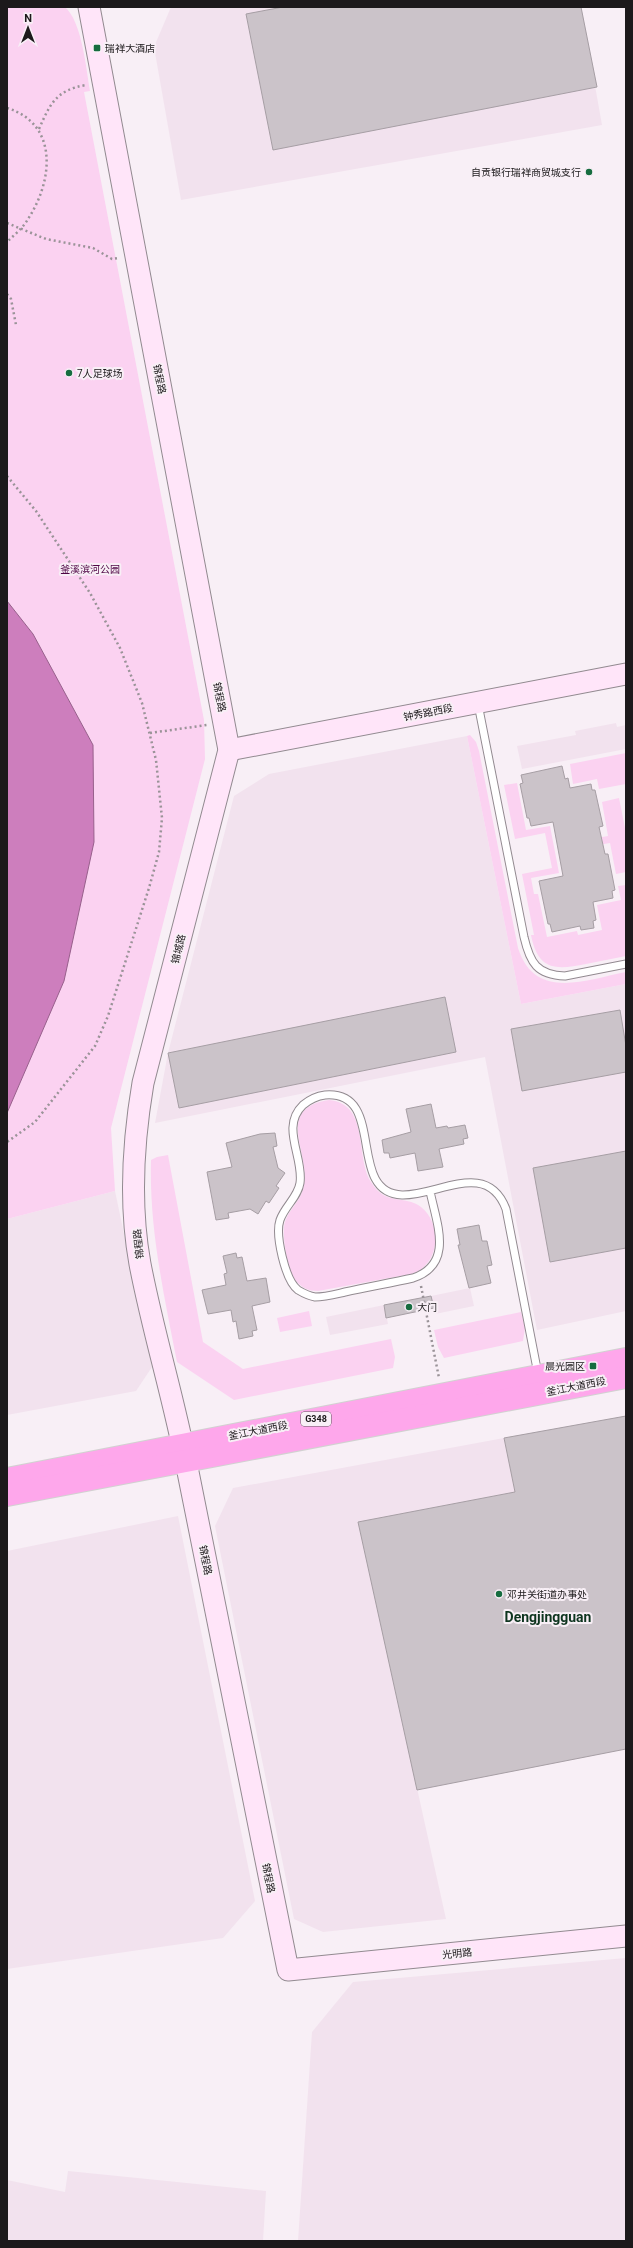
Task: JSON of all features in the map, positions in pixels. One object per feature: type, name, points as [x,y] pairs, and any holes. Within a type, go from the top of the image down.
[{"type":"highway","name":"釜江大道西段","points":[[7,1495],[442,1394],[626,1359]]},
{"type":"highway","name":"釜江大道西段","points":[[7,1479],[184,1454],[626,1377]]},
{"type":"street","name":"锦程路","points":[[89,7],[225,722],[229,750]]},
{"type":"street","name":"钟秀路西段","points":[[229,750],[626,674]]},
{"type":"street","name":"锦城路","points":[[135,1150],[137,1117],[143,1083],[229,750]]},
{"type":"street","name":"锦程路","points":[[135,1150],[133,1183],[140,1263],[184,1454],[288,1970]]},
{"type":"street","name":"光明路","points":[[288,1970],[626,1936]]},
{"type":"lane","points":[[477,702],[524,937],[530,959],[541,971],[565,976],[626,964]]},
{"type":"lane","points":[[430,1190],[440,1240],[440,1251],[432,1267],[419,1276],[316,1297],[303,1293],[293,1284],[286,1273],[279,1233],[281,1218],[297,1193],[300,1181],[293,1133],[296,1114],[306,1103],[318,1097],[335,1096],[346,1100],[353,1106],[360,1116],[372,1172],[380,1186],[397,1195],[410,1195],[430,1190],[466,1183],[480,1183],[492,1188],[503,1200],[538,1376]]},
{"type":"path","points":[[38,130],[50,104],[58,95],[77,87],[104,82]]},
{"type":"path","points":[[7,108],[30,119],[43,136],[46,148],[45,177],[28,219],[7,242]]},
{"type":"path","points":[[7,223],[46,239],[93,248],[112,259],[136,255]]},
{"type":"path","points":[[7,294],[11,299],[16,325]]},
{"type":"path","points":[[7,476],[36,511],[101,614],[120,648],[140,696],[150,733],[160,791],[162,818],[159,852],[108,1016],[95,1046],[35,1122],[7,1142]]},
{"type":"path","points":[[150,733],[225,722]]},
{"type":"path","points":[[419,1276],[442,1394]]},
{"type":"shaded area","name":"瑞祥大酒店","points":[[171,7],[581,7],[602,125],[181,200],[154,47]]},
{"type":"shaded area","points":[[7,601],[33,634],[93,745],[94,842],[64,981],[7,1113]]},
{"type":"shaded area","points":[[616,723],[617,727],[626,725],[626,749],[522,769],[517,746],[576,735],[575,731]]},
{"type":"shaded area","points":[[467,736],[521,1004],[626,984],[626,1311],[537,1330],[485,1057],[155,1123],[168,1053],[234,796],[269,774]]},
{"type":"shaded area","points":[[115,1191],[152,1367],[136,1391],[7,1415],[7,1219]]},
{"type":"shaded area","points":[[470,1288],[474,1306],[435,1314],[431,1296]]},
{"type":"shaded area","points":[[384,1305],[388,1324],[330,1335],[326,1317]]},
{"type":"shaded area","points":[[504,1438],[515,1492],[358,1522],[446,1919],[323,1932],[294,1919],[215,1526],[233,1488]]},
{"type":"shaded area","points":[[178,1516],[255,1901],[223,1938],[7,1969],[7,1551]]},
{"type":"shaded area","points":[[626,1958],[626,2241],[298,2241],[312,2032],[353,1982]]},
{"type":"shaded area","points":[[68,2171],[266,2191],[263,2241],[7,2241],[7,2180],[65,2192]]},
{"type":"green space","name":"釜溪滨河公园","points":[[7,7],[65,7],[76,23],[79,34],[85,58],[90,91],[84,92],[204,720],[205,759],[111,1128],[115,1191],[7,1219],[7,1113],[93,745],[33,634],[7,601]]},
{"type":"green space","points":[[470,735],[476,742],[479,751],[518,948],[526,965],[536,975],[549,981],[563,983],[578,982],[626,972],[626,984],[521,1004],[467,736]]},
{"type":"green space","points":[[626,753],[626,784],[599,789],[597,779],[573,784],[570,764]]},
{"type":"green space","points":[[517,783],[526,830],[550,826],[559,873],[531,878],[534,894],[538,894],[547,937],[577,931],[578,935],[602,930],[597,905],[621,900],[618,886],[626,885],[626,956],[575,966],[557,967],[544,962],[538,956],[531,935],[534,935],[522,874],[552,868],[545,833],[515,839],[504,785]]},
{"type":"green space","points":[[619,798],[626,833],[626,872],[616,874],[610,843],[581,848],[580,841],[608,836],[602,802]]},
{"type":"green space","points":[[329,1100],[342,1104],[351,1111],[356,1121],[359,1133],[366,1171],[377,1190],[383,1195],[415,1203],[428,1214],[433,1223],[435,1243],[433,1253],[428,1262],[421,1269],[411,1274],[318,1291],[309,1290],[303,1287],[293,1276],[286,1253],[284,1228],[287,1217],[301,1195],[304,1185],[305,1172],[298,1134],[299,1122],[303,1112],[312,1105]]},
{"type":"green space","points":[[168,1155],[203,1342],[243,1369],[391,1339],[395,1357],[393,1368],[234,1400],[177,1362],[158,1262],[152,1211],[151,1160]]},
{"type":"green space","points":[[309,1311],[312,1326],[280,1332],[277,1318]]},
{"type":"green space","points":[[521,1312],[525,1328],[523,1341],[444,1358],[438,1347],[434,1330]]},
{"type":"building","points":[[283,7],[581,7],[597,87],[273,150],[246,14]]},
{"type":"building","points":[[562,766],[565,779],[568,778],[570,788],[591,784],[592,790],[595,790],[603,826],[599,827],[605,854],[608,854],[615,890],[612,891],[613,898],[593,902],[596,920],[593,921],[594,928],[581,930],[580,926],[552,932],[550,924],[548,924],[539,881],[563,876],[553,822],[531,826],[529,818],[527,818],[520,784],[523,783],[521,775]]},
{"type":"building","points":[[445,997],[456,1052],[179,1108],[168,1053]]},
{"type":"building","points":[[620,1010],[626,1046],[626,1072],[522,1091],[511,1029]]},
{"type":"building","points":[[431,1104],[436,1128],[447,1126],[448,1128],[465,1125],[468,1138],[463,1139],[464,1144],[439,1149],[443,1167],[418,1171],[415,1153],[390,1158],[389,1153],[384,1153],[382,1140],[411,1132],[406,1109]]},
{"type":"building","points":[[275,1133],[277,1146],[273,1147],[278,1168],[285,1173],[276,1186],[279,1188],[269,1203],[266,1201],[258,1214],[250,1209],[228,1213],[229,1218],[216,1220],[207,1172],[232,1167],[226,1143],[260,1134]]},
{"type":"building","points":[[626,1151],[626,1248],[550,1262],[533,1168]]},
{"type":"building","points":[[479,1225],[482,1241],[487,1241],[492,1265],[487,1266],[491,1283],[469,1288],[458,1245],[460,1245],[457,1229]]},
{"type":"building","points":[[236,1253],[237,1258],[242,1257],[247,1281],[266,1278],[270,1302],[252,1306],[257,1330],[252,1331],[253,1336],[239,1339],[236,1321],[233,1322],[231,1310],[208,1314],[202,1290],[226,1285],[224,1274],[227,1273],[223,1256]]},
{"type":"building","name":"大门","points":[[431,1296],[434,1308],[386,1318],[384,1305]]},
{"type":"building","name":"邓井关街道办事处","points":[[626,1416],[626,1749],[417,1790],[358,1522],[515,1492],[504,1438]]},
{"type":"place","name":"瑞祥大酒店","points":[[97,48]]},
{"type":"place","name":"自贡银行瑞祥商贸城支行","points":[[589,172]]},
{"type":"place","name":"7人足球场","points":[[69,373]]},
{"type":"place","name":"大门","points":[[409,1307]]},
{"type":"place","name":"晨光园区","points":[[593,1366]]},
{"type":"place","name":"邓井关街道办事处","points":[[499,1594]]},
{"type":"district","name":"Dengjingguan","points":[[548,1617]]}]
